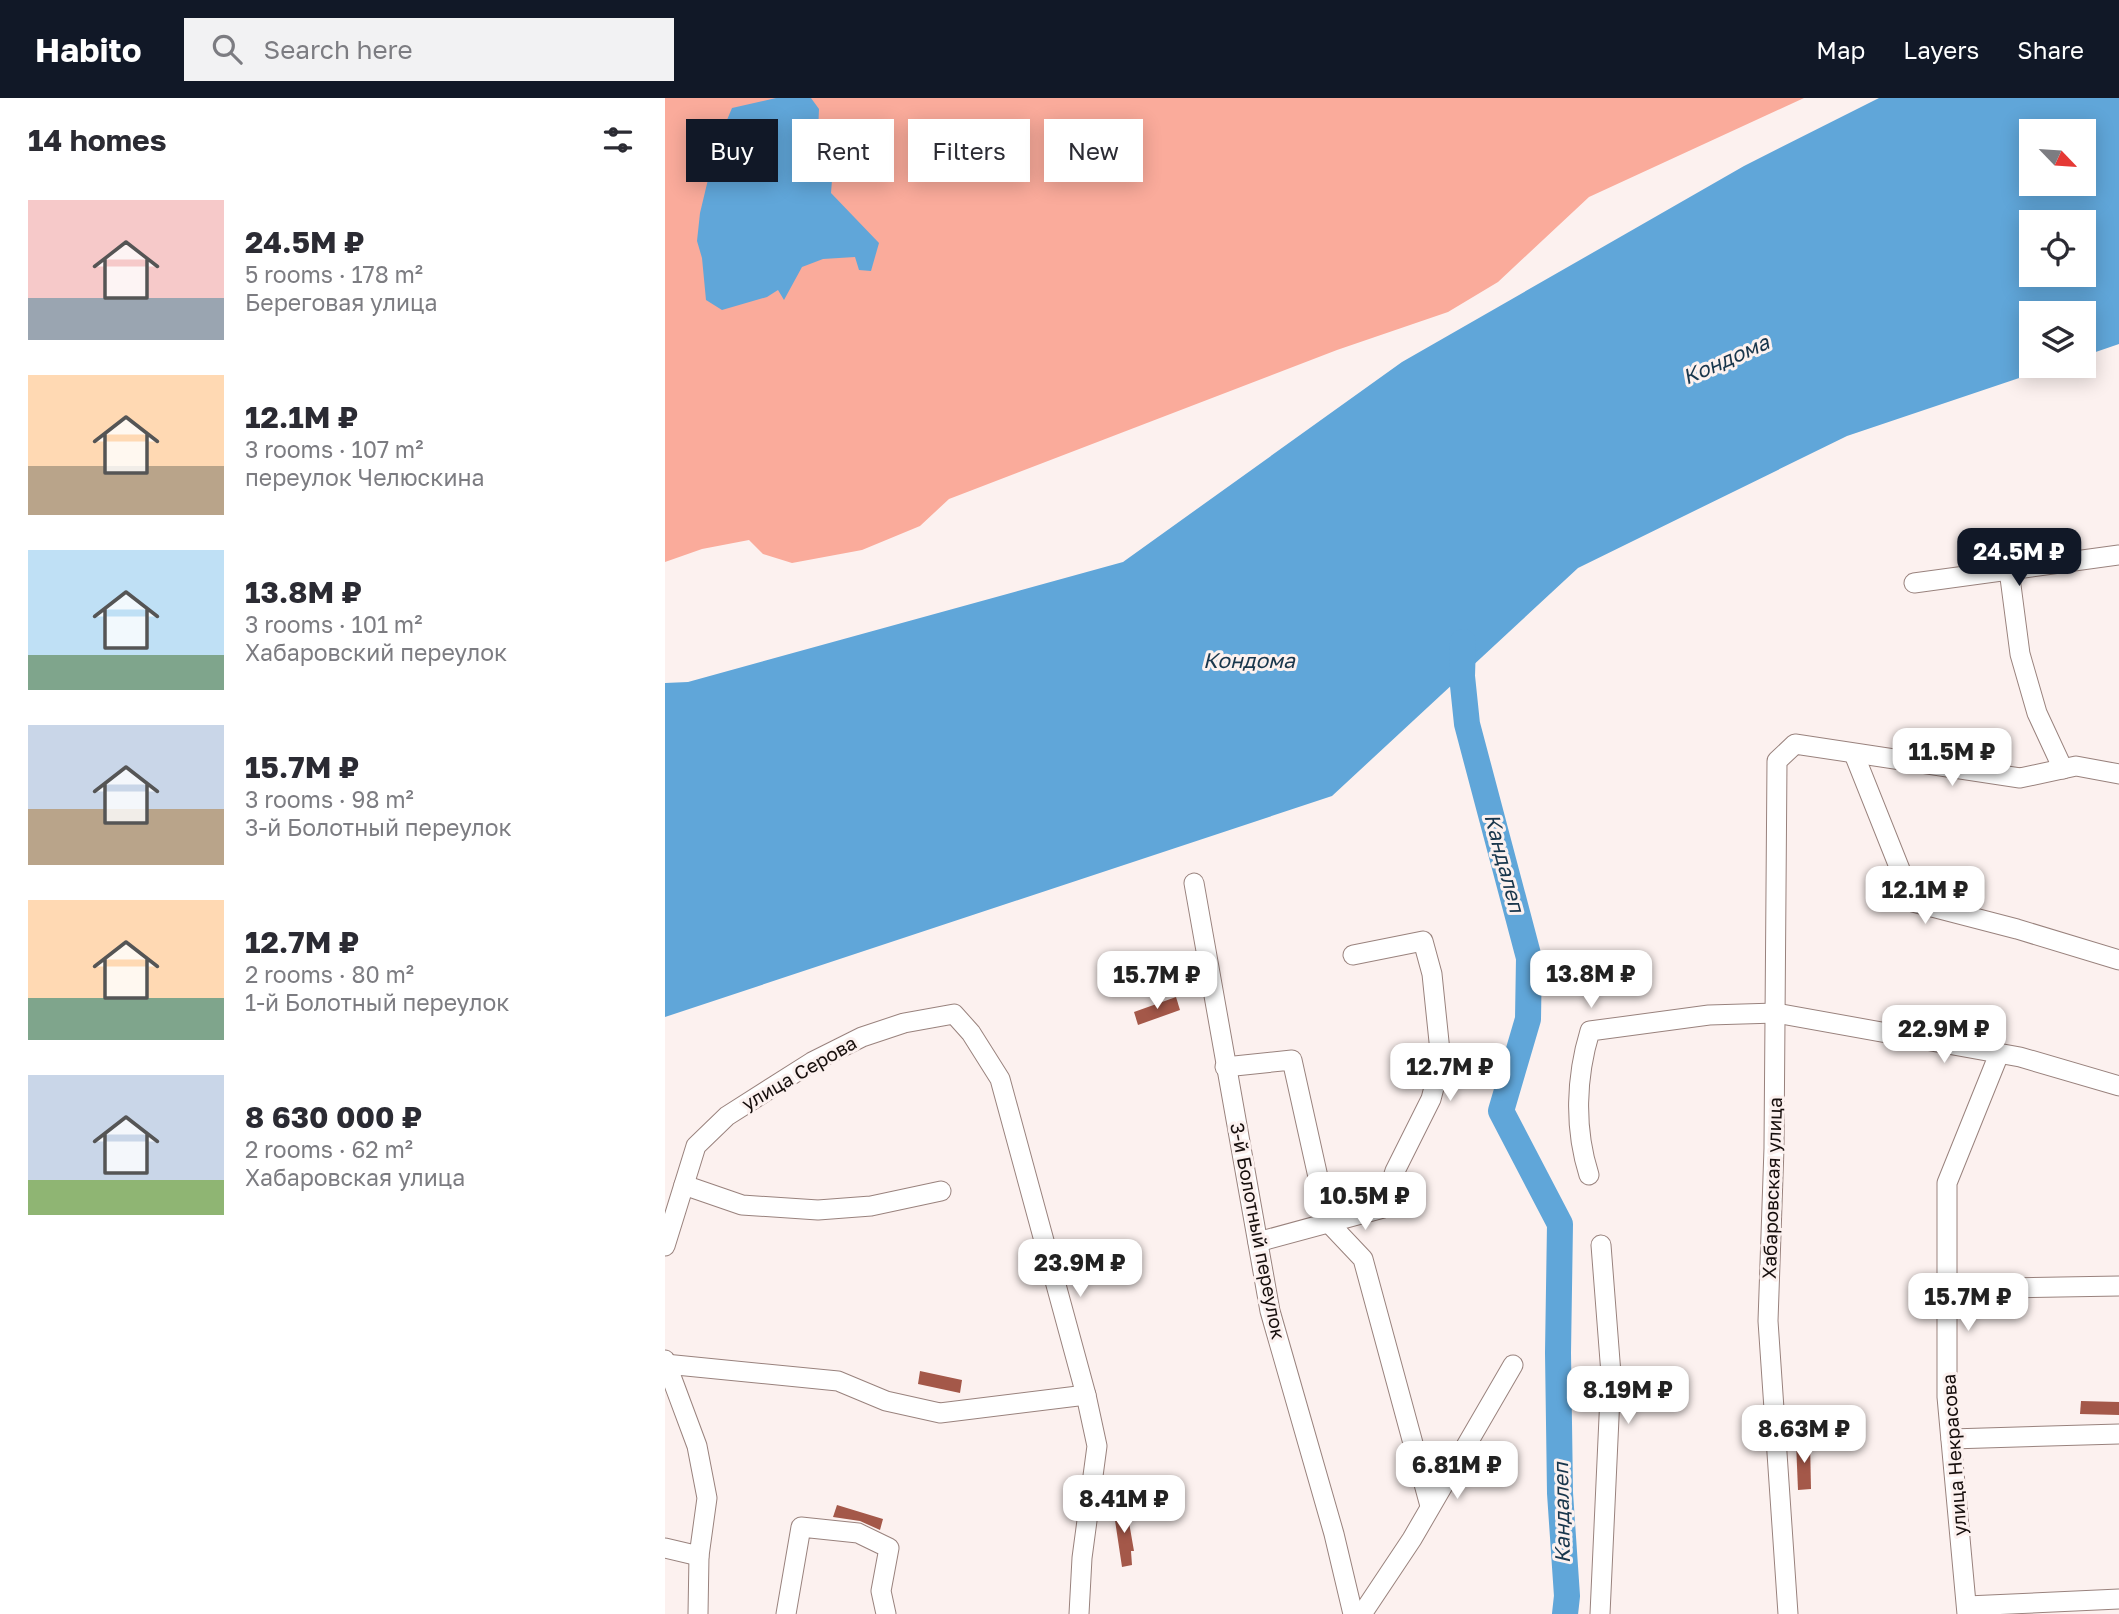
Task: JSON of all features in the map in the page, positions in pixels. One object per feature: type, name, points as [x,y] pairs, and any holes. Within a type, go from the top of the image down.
[{"type":"street","points":[[1914,583],[2119,555]]},
{"type":"street","points":[[2009,569],[2019,654],[2037,713],[2063,769]]},
{"type":"street","name":"Хабаровская улица","points":[[1788,1614],[1768,1321],[1776,1013],[1777,761],[1795,744],[1854,754]]},
{"type":"street","points":[[2119,774],[2076,766],[2020,778],[1854,754],[1913,902],[2017,929],[2119,960]]},
{"type":"street","name":"3-й Болотный переулок","points":[[1194,883],[1270,1311],[1327,1507],[1353,1614]]},
{"type":"street","points":[[1258,1242],[1383,1208],[1395,1171],[1431,1099],[1441,1061],[1432,974],[1423,941],[1353,955]]},
{"type":"street","points":[[1589,1175],[1582,1154],[1578,1105],[1580,1062],[1590,1031],[1709,1015],[1776,1013],[1999,1054],[2119,1086]]},
{"type":"street","name":"улица Серова","points":[[665,1246],[696,1146],[727,1116],[812,1062],[862,1037],[904,1023],[954,1014],[971,1033],[1000,1079],[1086,1395]]},
{"type":"street","name":"улица Некрасова","points":[[1967,1610],[1947,1397],[1947,1183],[1999,1054]]},
{"type":"street","points":[[1226,1067],[1292,1060],[1328,1222],[1363,1259],[1430,1506]]},
{"type":"street","points":[[684,1185],[742,1205],[818,1210],[871,1206],[941,1191]]},
{"type":"street","points":[[1600,1614],[1606,1542],[1611,1374],[1601,1245]]},
{"type":"street","points":[[1948,1289],[2119,1286]]},
{"type":"street","points":[[698,1614],[699,1556],[707,1498],[697,1446],[665,1362],[838,1381],[886,1401],[940,1413],[1086,1395],[1097,1446],[1082,1559],[1079,1614]]},
{"type":"street","points":[[1362,1614],[1430,1506],[1513,1365]]},
{"type":"street","points":[[1951,1440],[2119,1434]]},
{"type":"street","points":[[786,1614],[801,1527],[858,1533],[889,1548],[881,1591],[886,1614]]},
{"type":"street","points":[[665,1548],[699,1556]]},
{"type":"street","points":[[1967,1610],[2119,1599]]},
{"type":"shaded area","points":[[665,98],[1804,98],[1589,197],[1498,282],[1448,312],[1337,350],[949,499],[920,526],[862,550],[792,563],[763,554],[749,540],[702,549],[665,562]]},
{"type":"water","points":[[776,98],[811,98],[819,109],[819,119],[792,119],[792,182],[832,182],[831,193],[879,243],[871,271],[859,270],[855,257],[823,259],[802,267],[784,300],[778,290],[767,297],[722,310],[706,300],[702,258],[697,241],[707,182],[778,182],[778,119],[727,119],[732,108]]},
{"type":"water","name":"Кондома","points":[[1879,98],[2119,98],[2119,344],[2096,352],[2096,301],[2019,301],[2019,378],[1847,436],[1578,568],[1332,796],[665,1017],[665,683],[688,682],[1123,562],[1402,362],[1744,166]]},
{"type":"building","points":[[1176,997],[1180,1010],[1138,1025],[1134,1012]]},
{"type":"building","points":[[920,1371],[962,1380],[960,1393],[918,1384]]},
{"type":"building","points":[[2081,1401],[2119,1402],[2119,1415],[2080,1414]]},
{"type":"building","points":[[1810,1441],[1811,1489],[1798,1490],[1796,1442]]},
{"type":"building","points":[[837,1505],[883,1519],[880,1530],[860,1521],[833,1517]]},
{"type":"building","points":[[1126,1505],[1134,1551],[1131,1551],[1132,1565],[1122,1567],[1113,1507]]},
{"type":"waterway","name":"Кандалеп","points":[[1463,642],[1462,676],[1467,724],[1529,958],[1528,1019],[1501,1111],[1560,1224],[1558,1353],[1560,1493],[1567,1596],[1565,1614]]}]
